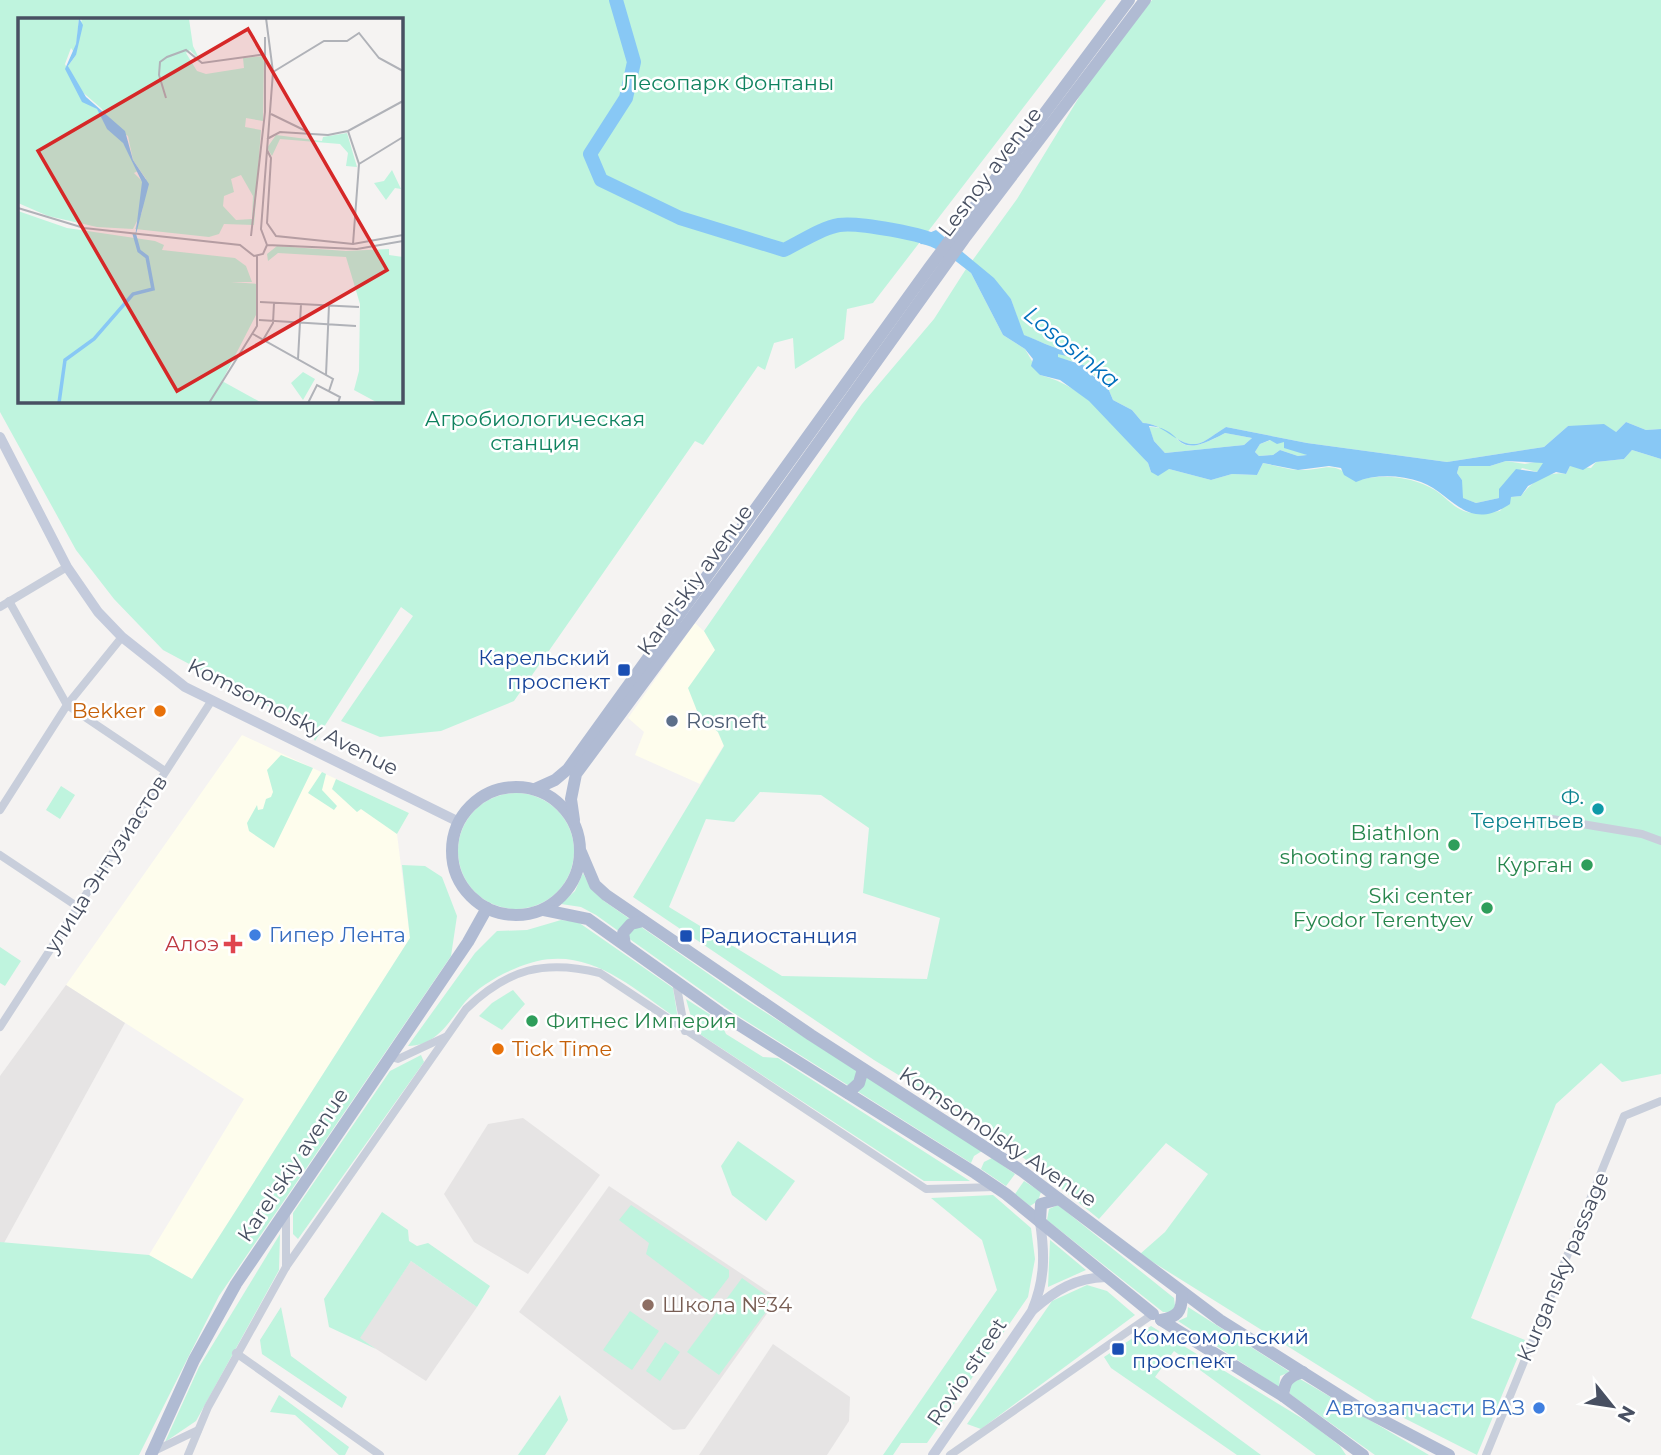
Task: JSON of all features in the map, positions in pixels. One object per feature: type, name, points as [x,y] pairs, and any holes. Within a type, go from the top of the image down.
[{"type":"main road","name":"Lesnoy avenue","points":[[865,368],[1129,0]]},
{"type":"main road","name":"Lesnoy avenue","points":[[1017,158],[1145,0]]},
{"type":"main road","name":"Karel'skiy avenue","points":[[574,820],[571,799],[576,774],[865,368]]},
{"type":"main road","name":"Karel'skiy avenue","points":[[535,789],[555,780],[568,769],[738,545]]},
{"type":"main road","points":[[517,787],[535,789],[560,804],[574,820],[581,852],[577,872],[568,888],[544,910],[521,916],[503,915],[471,898],[460,882],[452,858],[459,822],[471,806],[490,792],[517,787]]},
{"type":"main road","name":"Komsomolsky Avenue","points":[[581,852],[595,885],[643,921],[992,1152],[1059,1199],[1182,1294],[1388,1425],[1449,1455]]},
{"type":"main road","name":"Karel'skiy avenue","points":[[152,1454],[194,1360],[236,1284],[468,942],[487,908]]},
{"type":"main road","name":"Komsomolsky Avenue","points":[[544,910],[588,919],[676,982],[975,1173],[1157,1317],[1283,1396],[1363,1455]]},
{"type":"main road","points":[[625,945],[623,933],[631,923],[643,921]]},
{"type":"main road","points":[[848,1093],[859,1083],[863,1069]]},
{"type":"main road","points":[[975,1173],[979,1160],[992,1152]]},
{"type":"main road","points":[[1040,1222],[1041,1205],[1059,1199]]},
{"type":"main road","points":[[1157,1317],[1174,1317],[1180,1311],[1182,1294]]},
{"type":"main road","points":[[1283,1396],[1285,1381],[1290,1376],[1303,1373]]},
{"type":"street","name":"Komsomolsky Avenue","points":[[0,437],[67,567],[98,612],[161,671],[212,700],[459,822]]},
{"type":"street","points":[[0,607],[67,567]]},
{"type":"street","points":[[9,601],[67,705],[165,771]]},
{"type":"street","points":[[0,810],[67,705],[122,637]]},
{"type":"street","name":"улица Энтузиастов","points":[[0,1027],[212,700]]},
{"type":"street","points":[[1552,820],[1642,834],[1661,841]]},
{"type":"street","points":[[0,855],[78,907]]},
{"type":"street","points":[[188,1455],[236,1353],[286,1267],[466,1009],[491,987],[526,970],[560,965],[600,973],[926,1189],[996,1187]]},
{"type":"street","points":[[676,982],[685,1031]]},
{"type":"street","points":[[391,1057],[398,1059],[447,1036]]},
{"type":"street","name":"Kurgansky passage","points":[[1486,1455],[1624,1116],[1661,1101]]},
{"type":"street","points":[[286,1208],[286,1267]]},
{"type":"street","name":"Rovio street","points":[[933,1455],[1032,1311],[1042,1286],[1044,1270],[1040,1222]]},
{"type":"street","name":"Rovio street","points":[[1032,1311],[1055,1291],[1070,1283],[1086,1278],[1106,1277]]},
{"type":"street","points":[[950,1455],[1157,1317]]},
{"type":"street","points":[[236,1353],[380,1455]]},
{"type":"street","points":[[152,1454],[198,1430]]},
{"type":"shaded area","points":[[695,623],[705,632],[716,650],[699,716],[718,732],[724,745],[700,784],[635,755],[644,732],[628,718]]},
{"type":"shaded area","points":[[242,735],[409,813],[397,834],[410,938],[192,1279],[149,1255],[244,1099],[66,985]]},
{"type":"shaded area","points":[[66,985],[125,1023],[4,1243],[0,1242],[0,1076]]},
{"type":"shaded area","points":[[523,1118],[600,1175],[528,1274],[474,1242],[444,1194],[488,1124]]},
{"type":"shaded area","name":"Школа №34","points":[[609,1186],[778,1298],[685,1429],[673,1430],[519,1312]]},
{"type":"shaded area","points":[[411,1261],[477,1307],[426,1381],[359,1338]]},
{"type":"shaded area","points":[[773,1344],[850,1397],[849,1421],[827,1455],[699,1455]]},
{"type":"green space","points":[[0,0],[1106,0],[873,303],[847,309],[844,339],[795,369],[793,338],[774,343],[765,370],[758,366],[703,445],[695,441],[514,701],[441,731],[380,737],[341,721],[413,616],[401,607],[315,741],[309,728],[163,650],[114,599],[76,550],[0,412]]},
{"type":"green space","points":[[1152,0],[1661,0],[1661,429],[1646,430],[1626,422],[1616,432],[1568,426],[1544,447],[1447,462],[1307,443],[1226,427],[1203,442],[1189,444],[1157,427],[1143,423],[1132,410],[1113,400],[1108,388],[1080,363],[1058,358],[1057,353],[1069,352],[1023,335],[1011,299],[972,261],[1017,199],[1089,81]]},
{"type":"green space","points":[[966,269],[971,273],[1003,335],[1025,349],[1040,375],[1072,388],[1100,410],[1148,463],[1151,472],[1169,469],[1211,480],[1232,474],[1257,475],[1263,463],[1297,470],[1328,467],[1340,470],[1356,481],[1385,477],[1426,485],[1462,510],[1478,513],[1500,511],[1511,497],[1521,496],[1535,482],[1547,476],[1566,474],[1570,466],[1591,468],[1596,462],[1624,459],[1632,450],[1661,459],[1661,1074],[1622,1082],[1601,1063],[1556,1104],[1471,1318],[1525,1340],[1477,1455],[1396,1414],[1140,1254],[1165,1232],[1208,1174],[1166,1143],[1099,1219],[993,1133],[874,1060],[633,897],[724,746],[718,732],[699,716],[688,688],[715,650],[704,631],[862,404],[934,319]],"holes":[[[760,792],[821,795],[869,828],[863,893],[940,918],[927,979],[782,976],[669,907],[706,819],[734,822]]]},
{"type":"green space","points":[[1149,427],[1161,428],[1186,445],[1207,442],[1225,433],[1252,438],[1244,445],[1165,453],[1154,441]]},
{"type":"green space","points":[[1271,440],[1284,442],[1307,455],[1298,456],[1280,450],[1273,455],[1259,456],[1255,452],[1260,444]]},
{"type":"green space","points":[[1506,461],[1544,463],[1537,472],[1522,468],[1499,498],[1476,503],[1462,498],[1462,480],[1457,473],[1459,466],[1490,466]]},
{"type":"green space","points":[[281,755],[313,768],[274,848],[249,831],[247,823],[257,805],[258,810],[263,809],[266,799],[271,797],[273,792],[267,770]]},
{"type":"green space","points":[[322,772],[326,774],[322,790],[337,806],[334,810],[308,793]]},
{"type":"green space","points":[[336,779],[409,813],[397,834],[361,809],[357,812],[332,789]]},
{"type":"green space","points":[[61,786],[75,795],[60,819],[46,810]]},
{"type":"green space","points":[[516,793],[538,797],[557,810],[570,829],[574,851],[570,873],[557,892],[538,905],[516,909],[494,905],[475,892],[462,873],[458,851],[462,829],[475,810],[494,797]]},
{"type":"green space","points":[[402,865],[425,866],[442,877],[457,916],[451,956],[219,1296],[139,1455],[0,1455],[0,1242],[149,1255],[192,1279],[410,938]]},
{"type":"green space","points":[[583,873],[591,889],[604,901],[743,998],[982,1151],[974,1156],[971,1163],[732,1012],[596,915],[581,907],[561,904],[575,891]]},
{"type":"green space","points":[[561,920],[578,922],[673,988],[678,1019],[601,969],[560,959],[538,961],[514,969],[488,983],[470,997],[435,1037],[418,1045],[408,1046],[475,953],[497,931],[527,930]]},
{"type":"green space","points":[[0,947],[21,961],[5,986],[0,983]]},
{"type":"green space","points":[[513,990],[525,1004],[502,1030],[479,1016],[492,1003]]},
{"type":"green space","points":[[686,999],[720,1021],[726,1034],[763,1057],[778,1058],[970,1181],[924,1181],[695,1031]]},
{"type":"green space","points":[[421,1055],[424,1062],[298,1239],[293,1234],[293,1213],[390,1071]]},
{"type":"green space","points":[[738,1141],[795,1181],[766,1221],[732,1195],[721,1166]]},
{"type":"green space","points":[[992,1158],[1015,1174],[1006,1186],[981,1169],[984,1162]]},
{"type":"green space","points":[[1024,1181],[1041,1192],[1038,1201],[1030,1206],[1015,1194]]},
{"type":"green space","points":[[993,1195],[1031,1228],[1035,1259],[1028,1297],[927,1443],[901,1443],[893,1455],[883,1455],[997,1290],[982,1240],[931,1198]]},
{"type":"green space","points":[[631,1205],[729,1270],[729,1277],[710,1302],[646,1254],[649,1243],[619,1220]]},
{"type":"green space","points":[[1058,1205],[1174,1298],[1175,1306],[1171,1312],[1163,1312],[1047,1220],[1049,1209]]},
{"type":"green space","points":[[382,1212],[408,1230],[409,1241],[417,1246],[428,1243],[490,1286],[477,1307],[411,1261],[360,1338],[376,1349],[329,1327],[324,1299]]},
{"type":"green space","points":[[280,1234],[279,1270],[196,1421],[165,1442],[199,1367]]},
{"type":"green space","points":[[1050,1240],[1086,1270],[1048,1287]]},
{"type":"green space","points":[[742,1278],[774,1301],[719,1375],[687,1352]]},
{"type":"green space","points":[[1087,1285],[1107,1291],[1135,1315],[981,1429],[967,1424],[1052,1301]]},
{"type":"green space","points":[[281,1307],[291,1356],[347,1397],[342,1408],[262,1354],[260,1340]]},
{"type":"green space","points":[[1188,1307],[1290,1372],[1280,1376],[1279,1387],[1178,1321],[1187,1317]]},
{"type":"green space","points":[[630,1311],[659,1331],[632,1370],[603,1350]]},
{"type":"green space","points":[[1151,1326],[1313,1425],[1340,1446],[1346,1455],[1316,1455],[1174,1351],[1155,1377],[1261,1455],[1237,1455],[1111,1368],[1104,1357]]},
{"type":"green space","points":[[665,1342],[680,1352],[660,1381],[646,1371]]},
{"type":"green space","points":[[1300,1379],[1429,1455],[1375,1455],[1290,1394],[1290,1384]]},
{"type":"green space","points":[[279,1395],[349,1447],[345,1455],[339,1455],[295,1415],[270,1412]]},
{"type":"green space","points":[[560,1395],[568,1420],[545,1455],[518,1455]]},
{"type":"water","points":[[936,230],[994,278],[1011,299],[1024,335],[1069,352],[1071,357],[1058,354],[1058,357],[1089,367],[1092,375],[1108,388],[1113,400],[1132,410],[1143,423],[1159,428],[1149,426],[1154,441],[1165,453],[1244,445],[1252,438],[1225,433],[1195,445],[1187,445],[1177,439],[1196,444],[1226,427],[1307,443],[1447,462],[1544,447],[1568,426],[1604,424],[1616,432],[1626,422],[1646,430],[1661,429],[1661,459],[1632,450],[1624,459],[1596,462],[1583,470],[1570,466],[1566,474],[1556,472],[1528,486],[1521,496],[1511,497],[1510,504],[1495,512],[1482,514],[1461,508],[1421,482],[1388,476],[1356,482],[1344,475],[1341,468],[1329,466],[1298,470],[1263,463],[1257,475],[1232,474],[1211,480],[1169,469],[1158,476],[1151,472],[1148,463],[1089,401],[1060,380],[1040,375],[1031,366],[1033,359],[1025,349],[1003,335],[971,273],[935,245],[920,244],[929,233]],"holes":[[[1270,440],[1277,444],[1284,442],[1284,448],[1307,455],[1298,456],[1280,450],[1273,455],[1259,456],[1255,452],[1260,444]],[[1506,461],[1543,463],[1537,472],[1516,469],[1499,489],[1499,498],[1476,503],[1463,498],[1462,480],[1457,473],[1459,466],[1490,466]]]},
{"type":"waterway","name":"Lososinka","points":[[616,0],[634,62],[626,98],[590,154],[601,180],[680,218],[784,250],[825,229],[839,225],[875,227],[907,233],[941,244]]},
{"type":"place","name":"Карельский проспект","points":[[624,670]]},
{"type":"place","name":"Bekker","points":[[160,711]]},
{"type":"place","name":"Rosneft","points":[[672,721]]},
{"type":"place","name":"Ф. Терентьев","points":[[1598,809]]},
{"type":"place","name":"Biathlon shooting range","points":[[1454,845]]},
{"type":"place","name":"Курган","points":[[1587,865]]},
{"type":"place","name":"Ski center Fyodor Terentyev","points":[[1487,908]]},
{"type":"place","name":"Гипер Лента","points":[[255,935]]},
{"type":"place","name":"Радиостанция","points":[[686,936]]},
{"type":"place","name":"Алоэ","points":[[233,944]]},
{"type":"place","name":"Фитнес Империя","points":[[532,1021]]},
{"type":"place","name":"Tick Time","points":[[498,1049]]},
{"type":"place","name":"Школа №34","points":[[648,1305]]},
{"type":"place","name":"Комсомольский проспект","points":[[1118,1349]]},
{"type":"place","name":"Автозапчасти ВАЗ","points":[[1539,1408]]},
{"type":"park label","name":"Лесопарк Фонтаны","points":[[728,83]]},
{"type":"park label","name":"Агробиологическая станция","points":[[535,431]]}]
